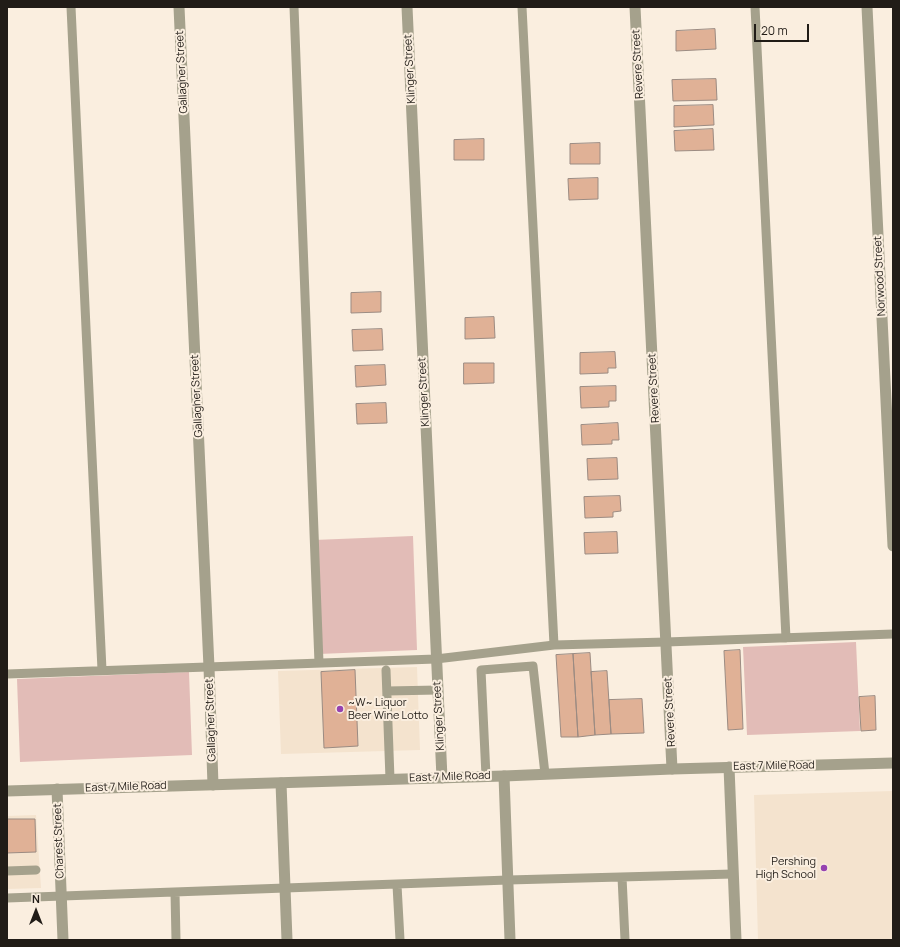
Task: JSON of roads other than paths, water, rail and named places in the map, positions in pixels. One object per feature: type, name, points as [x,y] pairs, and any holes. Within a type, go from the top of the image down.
[{"type":"street","name":"Gallagher Street","points":[[179,7],[213,785]]},
{"type":"street","name":"Klinger Street","points":[[407,7],[442,778]]},
{"type":"street","name":"Revere Street","points":[[635,7],[672,769]]},
{"type":"street","name":"Norwood Street","points":[[867,7],[893,546]]},
{"type":"street","name":"East 7 Mile Road","points":[[7,791],[893,763]]},
{"type":"street","points":[[729,767],[736,940]]},
{"type":"street","points":[[504,776],[510,940]]},
{"type":"street","points":[[281,783],[287,940]]},
{"type":"street","name":"Charest Street","points":[[57,789],[63,940]]},
{"type":"lane","points":[[71,7],[102,670]]},
{"type":"lane","points":[[294,7],[319,663]]},
{"type":"lane","points":[[522,7],[554,645]]},
{"type":"lane","points":[[755,7],[786,638]]},
{"type":"lane","points":[[7,674],[436,659],[554,645],[893,634]]},
{"type":"lane","points":[[486,776],[481,670],[533,666],[545,774]]},
{"type":"lane","points":[[386,670],[390,779]]},
{"type":"lane","points":[[387,691],[438,690]]},
{"type":"lane","points":[[7,871],[36,870]]},
{"type":"lane","points":[[7,898],[508,880],[733,874]]},
{"type":"lane","points":[[622,877],[625,940]]},
{"type":"lane","points":[[397,884],[400,940]]},
{"type":"lane","points":[[175,892],[176,940]]},
{"type":"place","name":"~W~ Liquor Beer Wine Lotto","points":[[340,709]]},
{"type":"place","name":"Pershing High School","points":[[824,868]]}]
